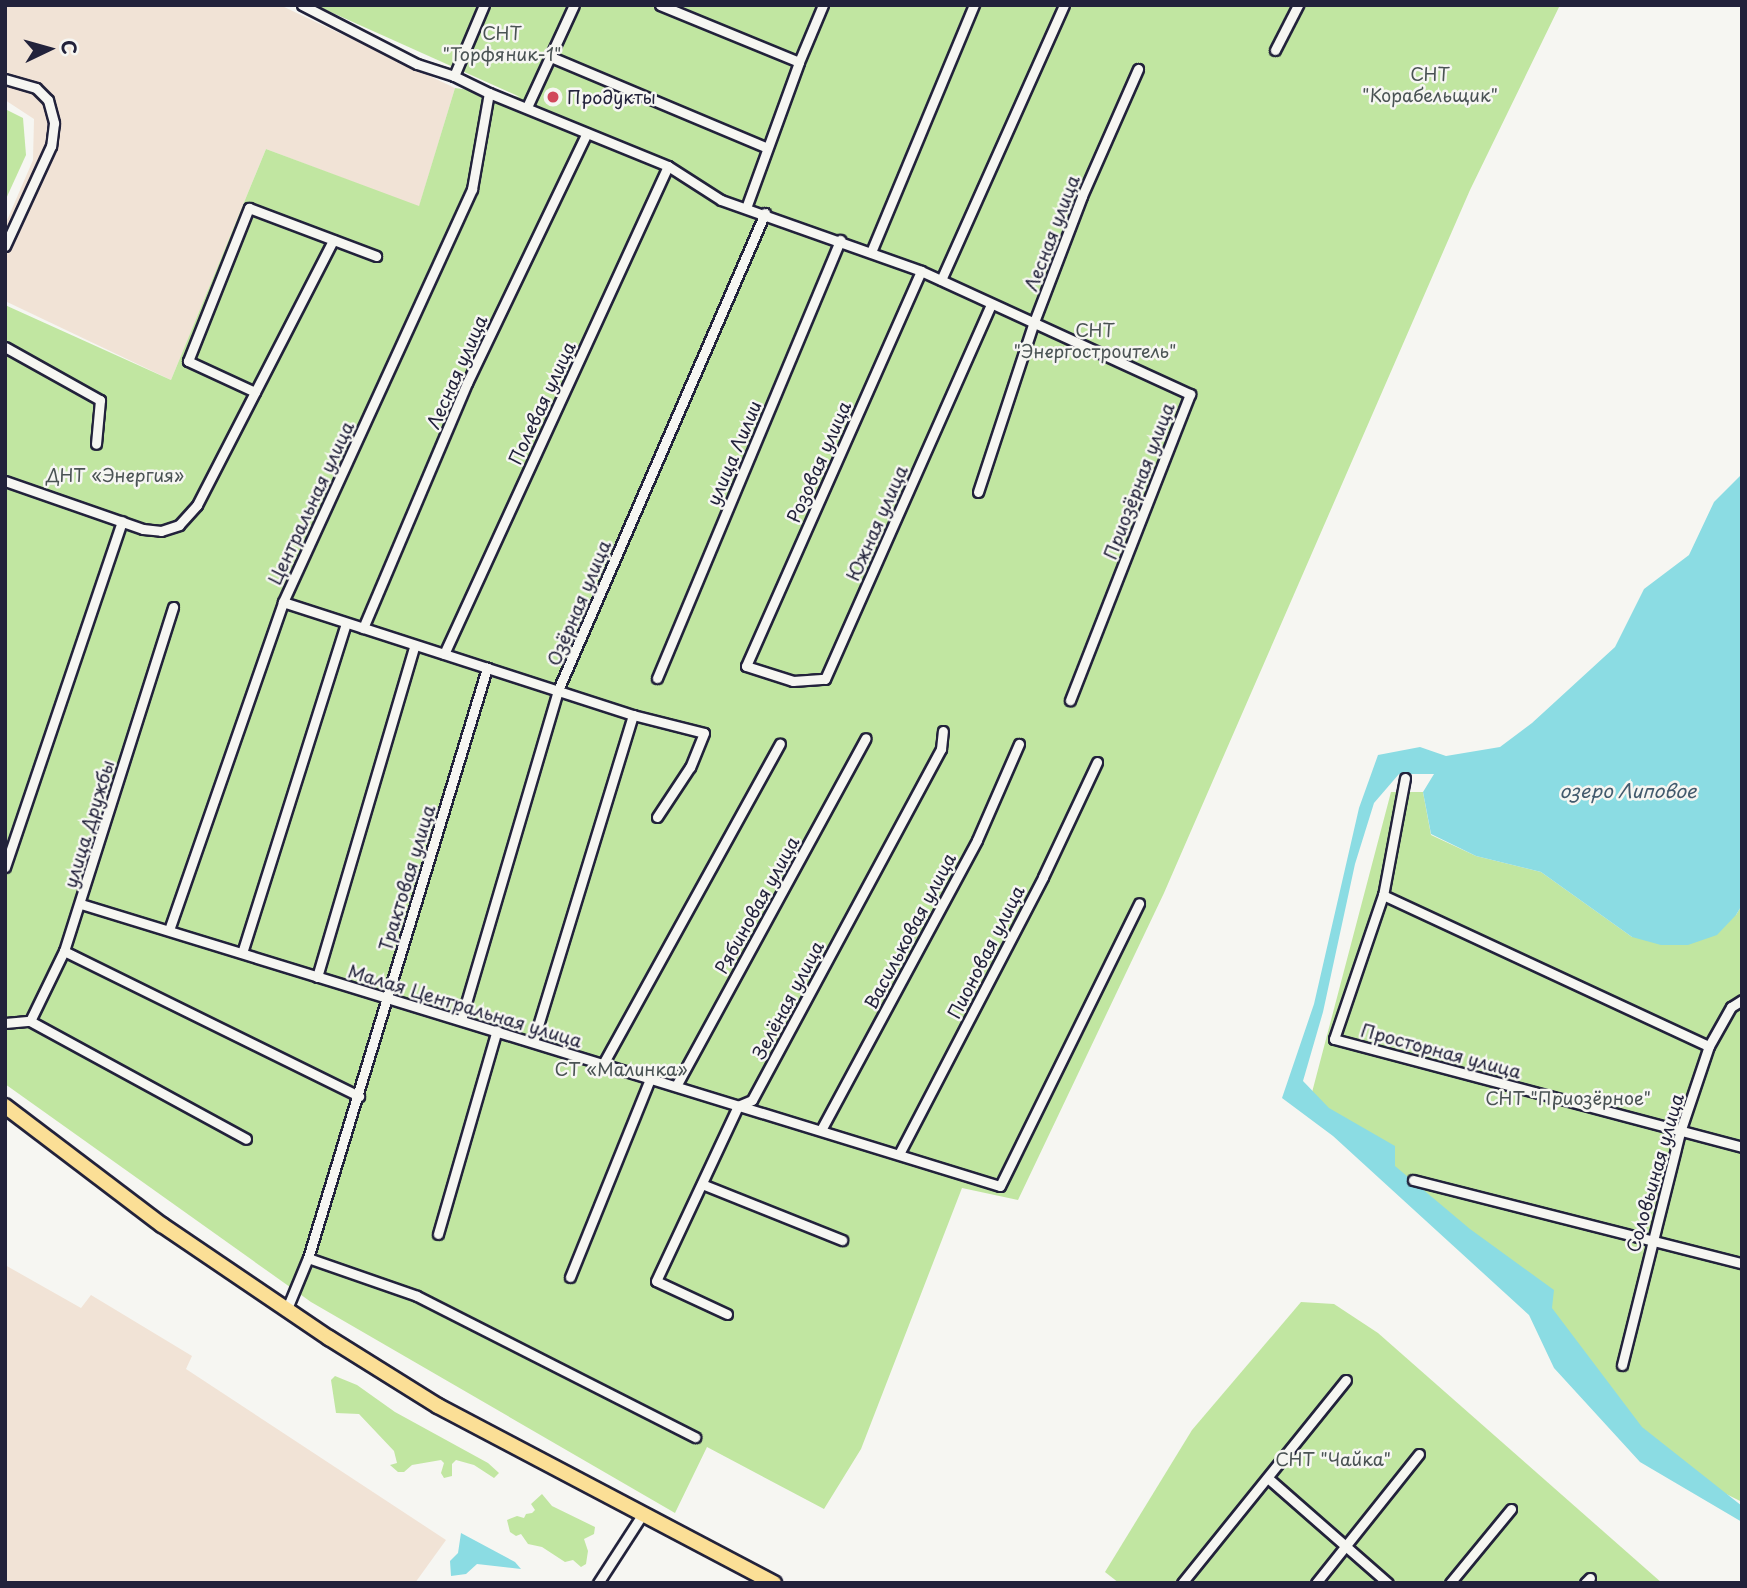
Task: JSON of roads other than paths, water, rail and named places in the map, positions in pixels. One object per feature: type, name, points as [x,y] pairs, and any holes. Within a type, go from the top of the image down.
[{"type":"main road","points":[[5,1106],[162,1225],[286,1311],[438,1406],[774,1583]]},
{"type":"street","points":[[454,76],[484,5]]},
{"type":"street","points":[[527,107],[574,5]]},
{"type":"street","points":[[660,5],[799,62]]},
{"type":"street","points":[[746,208],[799,62],[823,5]]},
{"type":"street","points":[[872,252],[974,5]]},
{"type":"street","points":[[941,280],[1065,5]]},
{"type":"street","points":[[1275,50],[1298,5]]},
{"type":"street","points":[[308,7],[417,64],[454,76],[489,93],[668,166],[721,200],[872,252],[1034,321]]},
{"type":"street","points":[[551,57],[767,148]]},
{"type":"street","name":"Лесная улица","points":[[978,492],[1034,321],[1082,196],[1138,69]]},
{"type":"street","points":[[5,79],[36,88],[48,100],[54,123],[51,146],[5,246]]},
{"type":"street","name":"Центральная улица","points":[[169,930],[282,602],[472,189],[489,93]]},
{"type":"street","name":"Лесная улица","points":[[363,628],[467,383],[587,133]]},
{"type":"street","name":"Полевая улица","points":[[444,654],[668,166]]},
{"type":"street","points":[[255,392],[188,361],[249,208],[376,256]]},
{"type":"street","name":"Озёрная улица","points":[[461,1020],[558,691],[765,213]]},
{"type":"street","points":[[5,481],[152,530],[179,525],[197,505],[333,240]]},
{"type":"street","name":"улица Лилии","points":[[657,677],[840,240]]},
{"type":"street","name":"Розовая улица","points":[[746,666],[920,271]]},
{"type":"street","name":"Южная улица","points":[[746,666],[793,681],[825,679],[991,304]]},
{"type":"street","name":"Приозёрная улица","points":[[1034,321],[1190,394],[1070,700]]},
{"type":"street","points":[[5,347],[100,400],[96,444]]},
{"type":"street","points":[[5,867],[122,521]]},
{"type":"street","points":[[282,602],[633,715],[704,733],[690,767],[657,817]]},
{"type":"street","name":"улица Дружбы","points":[[30,1021],[64,951],[81,904],[173,607]]},
{"type":"street","points":[[242,953],[346,623]]},
{"type":"street","points":[[317,977],[415,645]]},
{"type":"street","name":"Трактовая улица","points":[[286,1311],[308,1258],[359,1096],[487,668]]},
{"type":"street","points":[[533,1042],[633,715]]},
{"type":"street","name":"Зелёная улица","points":[[727,1314],[656,1281],[738,1106],[752,1100],[941,749],[943,731]]},
{"type":"street","name":"Рябиновая улица","points":[[676,1086],[866,738]]},
{"type":"street","points":[[603,1064],[780,744]]},
{"type":"street","name":"Васильковая улица","points":[[821,1130],[978,840],[1018,744]]},
{"type":"street","name":"Пионовая улица","points":[[899,1154],[1042,877],[1097,762]]},
{"type":"street","points":[[1405,778],[1383,895],[1709,1046]]},
{"type":"street","name":"Просторная улица","points":[[1383,895],[1334,1039],[1742,1147]]},
{"type":"street","name":"Малая Центральная улица","points":[[81,904],[1000,1186],[1139,903]]},
{"type":"street","points":[[64,951],[359,1096]]},
{"type":"street","name":"Соловьиная улица","points":[[1622,1365],[1680,1132],[1709,1046],[1731,1007],[1741,1000]]},
{"type":"street","points":[[5,1023],[30,1021],[246,1139]]},
{"type":"street","points":[[438,1234],[497,1030]]},
{"type":"street","points":[[570,1277],[650,1079]]},
{"type":"street","points":[[1413,1180],[1742,1263]]},
{"type":"street","points":[[702,1184],[842,1240]]},
{"type":"street","points":[[308,1258],[417,1296],[695,1437]]},
{"type":"street","points":[[1182,1583],[1269,1479],[1346,1380]]},
{"type":"street","points":[[1316,1583],[1419,1454]]},
{"type":"street","points":[[1269,1479],[1388,1583]]},
{"type":"street","points":[[1450,1583],[1511,1509]]},
{"type":"street","points":[[598,1583],[642,1515]]},
{"type":"water","name":"озеро Липовое","points":[[1742,474],[1742,905],[1736,915],[1717,935],[1688,945],[1661,945],[1632,937],[1541,872],[1476,856],[1431,834],[1423,792],[1434,774],[1399,774],[1374,803],[1355,864],[1323,1012],[1303,1081],[1329,1108],[1395,1146],[1395,1166],[1470,1229],[1554,1290],[1552,1308],[1642,1427],[1742,1506],[1742,1522],[1640,1462],[1554,1368],[1529,1315],[1333,1136],[1282,1098],[1314,1004],[1359,808],[1378,755],[1420,747],[1446,756],[1500,747],[1532,723],[1615,647],[1644,589],[1689,555],[1714,502]]},
{"type":"water","points":[[461,1533],[515,1562],[521,1569],[477,1564],[466,1574],[451,1576],[450,1561],[458,1553]]},
{"type":"place","name":"Продукты","points":[[553,97]]},
{"type":"park label","name":"СНТ \"Торфяник-1\"","points":[[502,44]]},
{"type":"park label","name":"СНТ \"Корабельщик\"","points":[[1430,85]]},
{"type":"park label","name":"СНТ \"Энергостроитель\"","points":[[1095,341]]},
{"type":"park label","name":"ДНТ «Энергия»","points":[[115,475]]},
{"type":"park label","name":"CТ «Малинка»","points":[[621,1069]]},
{"type":"park label","name":"СНТ \"Приозёрное\"","points":[[1568,1098]]},
{"type":"park label","name":"СНТ \"Чайка\"","points":[[1333,1459]]}]
